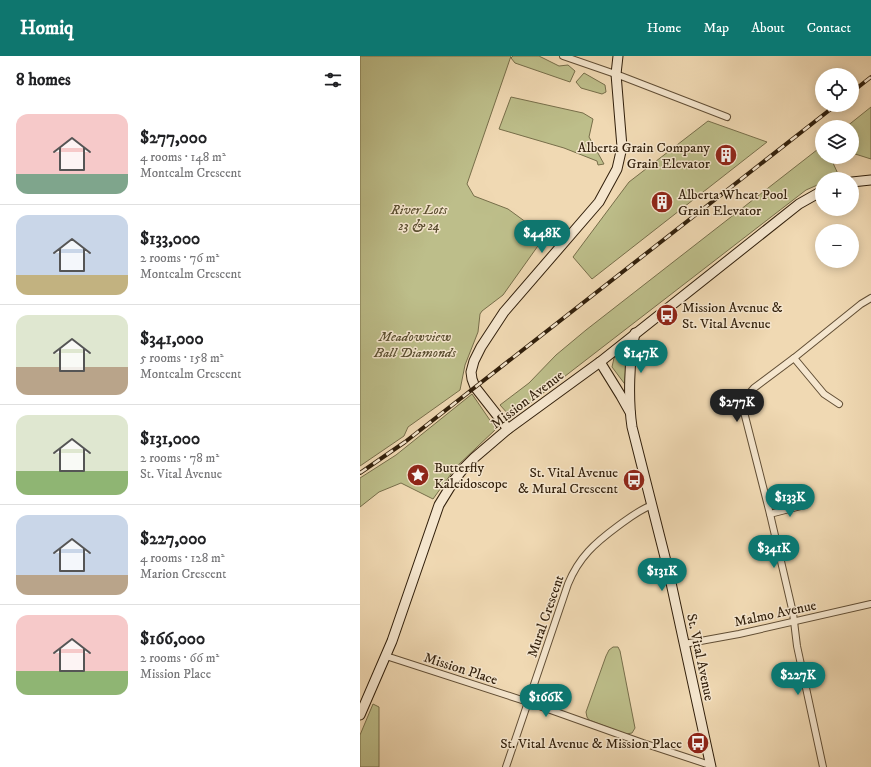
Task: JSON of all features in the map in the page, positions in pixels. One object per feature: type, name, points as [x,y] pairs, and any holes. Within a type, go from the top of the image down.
[{"type":"street","points":[[563,56],[616,74],[727,117]]},
{"type":"street","points":[[508,429],[475,387],[472,379],[474,361],[481,346],[504,312],[599,202],[617,169],[622,147],[616,74],[618,56]]},
{"type":"street","points":[[859,181],[871,180]]},
{"type":"street","name":"Mission Avenue","points":[[360,715],[392,641],[439,505],[464,468],[508,429],[600,362],[799,204],[815,195]]},
{"type":"street","points":[[823,767],[797,646],[793,613],[744,412],[744,404],[746,396],[754,388],[861,304],[871,298]]},
{"type":"street","name":"St. Vital Avenue","points":[[635,333],[631,349],[630,413],[632,427],[668,569],[710,766]]},
{"type":"street","points":[[794,358],[824,394],[839,404]]},
{"type":"street","name":"St. Vital Avenue","points":[[600,362],[630,413]]},
{"type":"street","name":"Mural Crescent","points":[[506,767],[568,584],[576,566],[600,539],[638,511],[652,505]]},
{"type":"street","points":[[770,514],[805,505]]},
{"type":"street","name":"Malmo Avenue","points":[[684,644],[794,622],[871,604]]},
{"type":"street","name":"Mission Place","points":[[386,656],[528,702],[710,766]]},
{"type":"green space","points":[[360,56],[511,56],[467,184],[474,196],[508,209],[545,236],[503,295],[480,314],[478,332],[465,365],[460,390],[408,427],[404,436],[360,466]]},
{"type":"green space","points":[[513,56],[539,56],[559,66],[568,65],[575,71],[570,82],[515,63],[511,58]]},
{"type":"green space","points":[[584,73],[605,85],[606,92],[602,94],[581,88],[576,82]]},
{"type":"green space","points":[[511,97],[583,113],[593,119],[589,137],[604,164],[598,165],[597,161],[564,148],[499,129]]},
{"type":"green space","points":[[871,107],[871,159],[859,155],[859,120],[855,120]]},
{"type":"green space","points":[[708,121],[767,142],[592,279],[573,257],[629,182]]},
{"type":"green space","points":[[815,151],[815,164],[833,164],[837,172],[815,172],[815,186],[806,190],[516,414],[509,415],[500,405],[529,383],[556,355]]},
{"type":"green space","points":[[625,349],[627,387],[612,367],[614,358]]},
{"type":"green space","points":[[472,394],[496,429],[456,467],[433,499],[401,483],[379,492],[360,507],[360,478],[396,455]]},
{"type":"green space","points":[[613,647],[618,647],[620,651],[635,728],[632,733],[626,734],[589,720],[587,717],[586,712],[606,656],[609,650]]},
{"type":"green space","points":[[373,704],[379,707],[379,767],[360,767],[360,735]]},
{"type":"railway","points":[[859,86],[871,77]]},
{"type":"railway","points":[[360,473],[405,442],[827,112]]},
{"type":"place","name":"Alberta Grain Company Grain Elevator","points":[[726,155]]},
{"type":"place","name":"Alberta Wheat Pool Grain Elevator","points":[[662,202]]},
{"type":"place","name":"Mission Avenue & St. Vital Avenue","points":[[667,315]]},
{"type":"place","name":"Butterfly Kaleidoscope","points":[[418,475]]},
{"type":"place","name":"St. Vital Avenue & Mural Crescent","points":[[634,480]]},
{"type":"place","name":"St. Vital Avenue & Mission Place","points":[[698,743]]},
{"type":"park label","name":"River Lots 23 & 24","points":[[419,218]]},
{"type":"park label","name":"Meadowview Ball Diamonds","points":[[415,344]]}]
